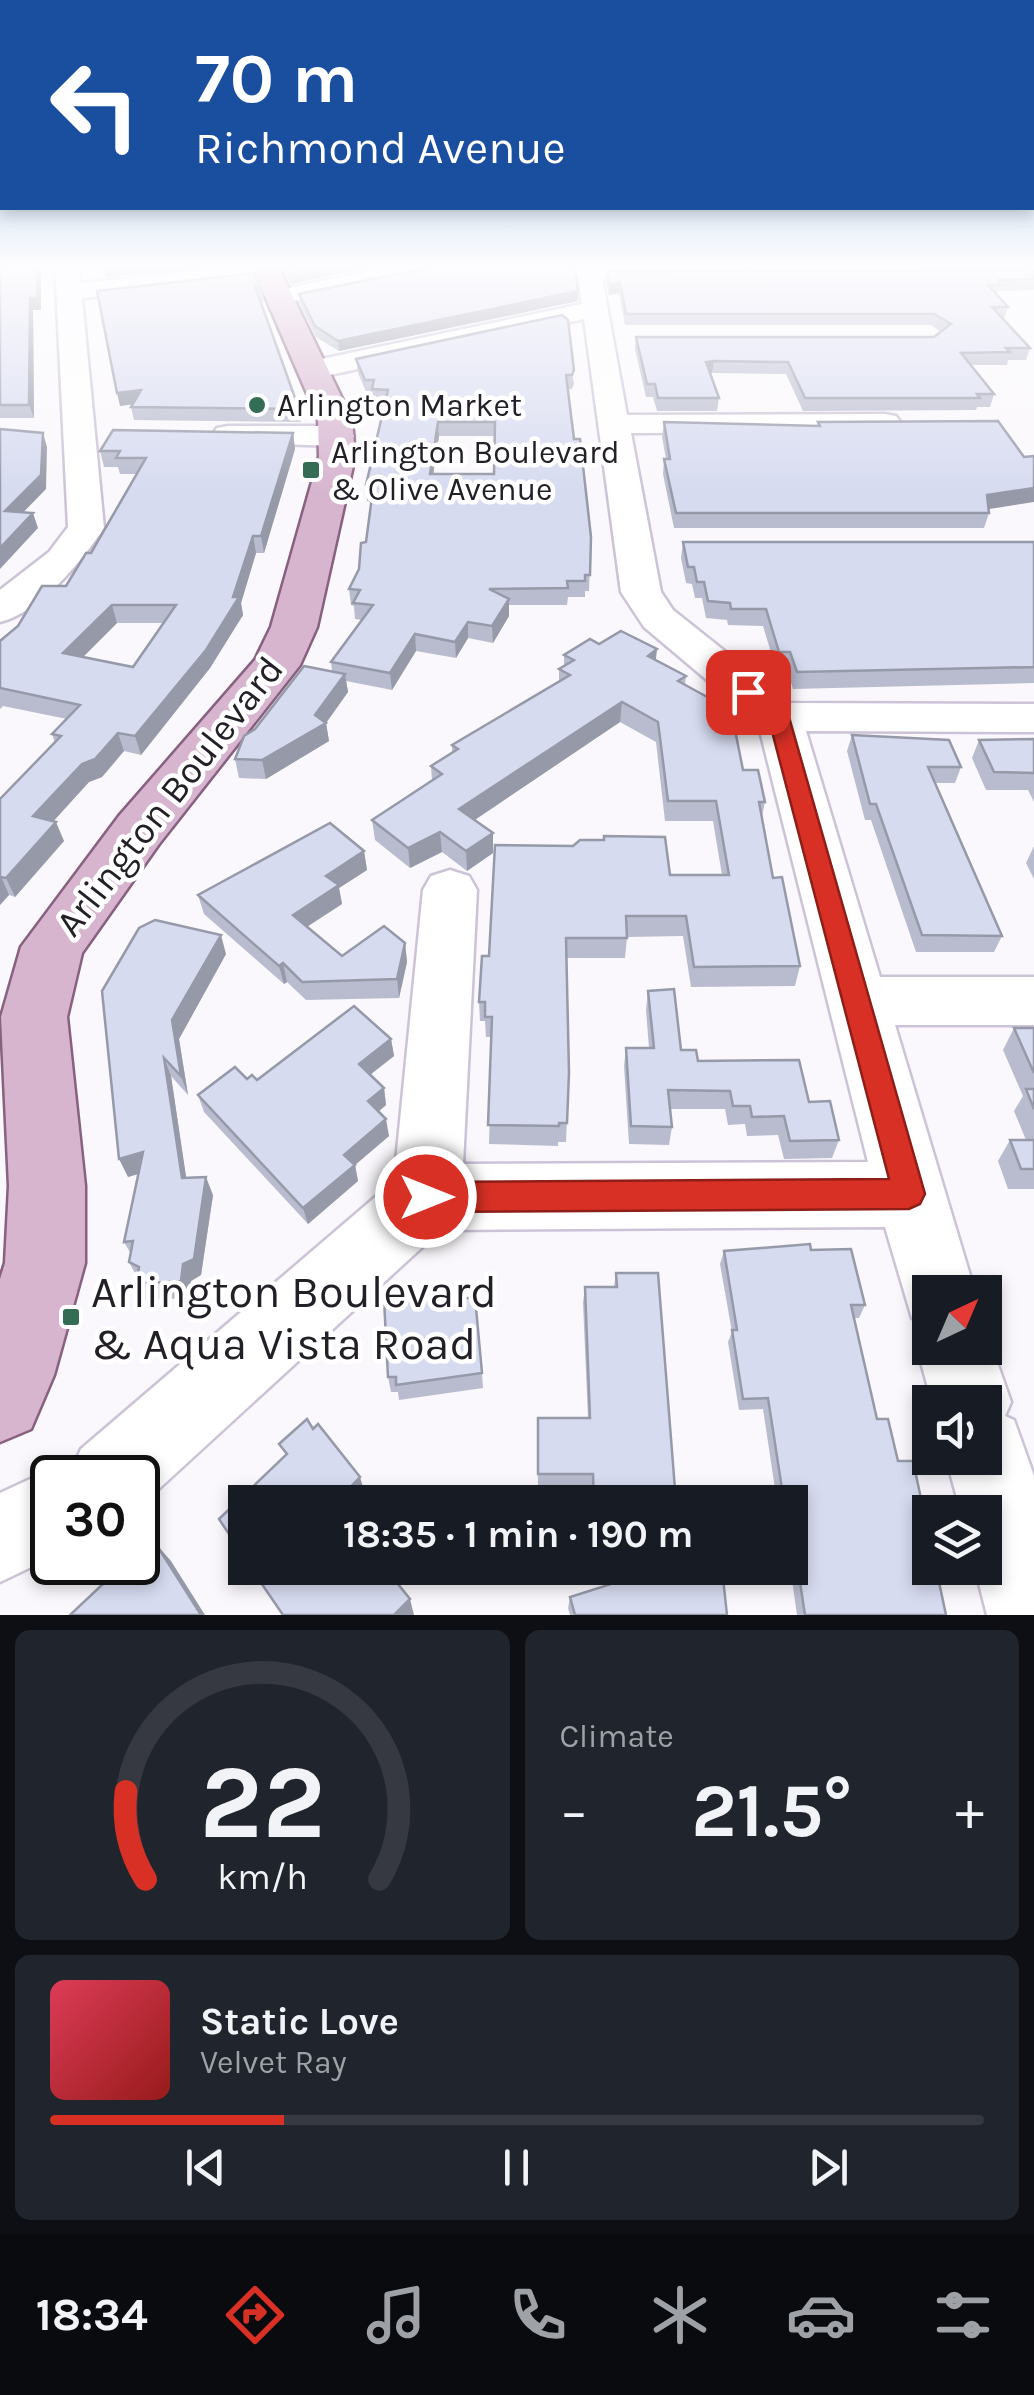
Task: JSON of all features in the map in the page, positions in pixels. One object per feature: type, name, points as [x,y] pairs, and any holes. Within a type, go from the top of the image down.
[{"type":"main road","name":"Arlington Boulevard","points":[[0,1398],[11,1375],[45,1263],[47,1186],[17,1019],[52,947],[139,830],[276,664],[294,627],[337,457],[338,436],[335,419],[299,341]]},
{"type":"street","points":[[0,610],[62,560],[86,528],[72,341]]},
{"type":"street","points":[[312,370],[512,341]]},
{"type":"street","points":[[606,341],[614,424],[641,592],[658,618],[778,717],[933,1275]]},
{"type":"street","points":[[614,424],[911,424]]},
{"type":"street","points":[[43,434],[116,434]]},
{"type":"street","points":[[192,435],[338,436]]},
{"type":"street","points":[[634,544],[672,544]]},
{"type":"street","points":[[778,717],[1034,718]]},
{"type":"street","points":[[426,1197],[450,890]]},
{"type":"street","points":[[858,1001],[1034,1001]]},
{"type":"street","points":[[136,1455],[426,1197],[909,1194]]},
{"type":"street","points":[[1009,1501],[1032,1615]]},
{"type":"street","points":[[0,1539],[30,1523]]},
{"type":"building","points":[[0,341],[30,341],[29,405],[0,405]]},
{"type":"building","points":[[107,341],[275,341],[299,409],[131,407],[141,390],[117,393]]},
{"type":"building","points":[[439,341],[571,341],[574,370],[572,375],[566,375],[574,439],[580,439],[591,537],[590,575],[585,575],[585,581],[567,581],[568,588],[489,589],[509,599],[492,626],[468,622],[455,642],[415,634],[390,673],[331,662],[373,605],[353,603],[360,590],[349,589],[359,569],[361,543],[366,542],[373,489],[366,485],[388,390],[372,389],[374,380],[365,380],[356,359]],"holes":[[[438,422],[495,422],[494,474],[430,474]]]},
{"type":"building","points":[[637,341],[1024,341],[1030,348],[961,353],[994,394],[977,394],[980,398],[805,398],[788,362],[706,362],[719,398],[658,398],[655,384],[647,384]]},
{"type":"building","points":[[998,421],[1024,457],[1034,456],[1034,488],[987,495],[989,513],[676,513],[664,459],[670,459],[664,422],[820,426],[818,422]]},
{"type":"building","points":[[0,429],[43,433],[41,475],[5,511],[33,513],[0,548]]},
{"type":"building","points":[[113,430],[293,433],[261,536],[253,536],[233,597],[239,597],[206,650],[135,736],[118,733],[33,816],[56,822],[6,878],[0,877],[0,799],[61,736],[52,734],[80,705],[0,688],[0,641],[18,626],[42,586],[66,586],[86,553],[91,553],[146,458],[116,458],[120,451],[100,451]],"holes":[[[112,605],[176,605],[133,667],[63,653]]]},
{"type":"building","points":[[683,542],[1034,542],[1034,667],[797,672],[790,652],[779,652],[766,609],[731,609],[730,603],[708,601],[704,582],[697,582],[694,567],[688,567]]},
{"type":"building","points":[[621,631],[657,649],[648,656],[686,676],[678,681],[731,710],[743,770],[758,770],[765,802],[759,802],[773,878],[782,877],[800,966],[694,967],[686,916],[626,916],[627,938],[566,938],[567,1123],[488,1125],[492,1017],[485,1017],[485,1002],[479,1002],[482,956],[489,956],[495,845],[573,846],[580,840],[604,840],[604,836],[665,837],[670,875],[729,875],[716,801],[668,801],[658,722],[622,702],[459,809],[493,833],[466,851],[440,832],[408,848],[372,820],[442,774],[431,766],[458,749],[452,745],[570,675],[559,669],[574,660],[564,655],[590,639],[599,644]]},
{"type":"building","points":[[304,666],[345,674],[315,715],[326,723],[262,760],[235,759],[244,736],[255,729]]},
{"type":"building","points":[[852,735],[949,740],[961,767],[928,767],[1002,936],[922,935],[876,804],[870,804]]},
{"type":"building","points":[[1034,739],[1034,773],[994,772],[979,740]]},
{"type":"building","points":[[330,823],[364,851],[326,876],[339,885],[293,915],[342,956],[384,926],[405,943],[397,979],[302,982],[198,895]]},
{"type":"building","points":[[155,920],[221,935],[172,1020],[181,1076],[164,1058],[182,1178],[206,1177],[194,1259],[183,1264],[181,1281],[136,1284],[139,1267],[129,1262],[133,1241],[124,1242],[143,1152],[119,1159],[102,991],[139,928]]},
{"type":"building","points":[[674,989],[681,1050],[696,1050],[698,1061],[799,1060],[809,1102],[830,1101],[839,1140],[790,1141],[784,1116],[752,1117],[750,1106],[733,1106],[730,1091],[668,1090],[672,1127],[631,1126],[626,1048],[654,1048],[648,991]]},
{"type":"building","points":[[354,1006],[391,1039],[359,1064],[384,1088],[368,1101],[386,1119],[344,1155],[355,1165],[303,1208],[198,1095],[235,1067],[247,1079],[252,1075],[257,1080]]},
{"type":"building","points":[[1014,1028],[1034,1028],[1034,1073]]},
{"type":"building","points":[[1026,1089],[1034,1089],[1034,1109]]},
{"type":"building","points":[[1010,1140],[1034,1140],[1034,1169],[1021,1169]]},
{"type":"building","points":[[810,1244],[811,1250],[851,1249],[865,1305],[851,1305],[877,1419],[888,1419],[898,1461],[912,1461],[912,1475],[916,1475],[920,1495],[912,1495],[912,1585],[940,1585],[946,1615],[805,1615],[800,1585],[808,1585],[808,1485],[781,1485],[768,1398],[743,1399],[724,1251]]},
{"type":"building","points":[[616,1273],[658,1273],[675,1485],[593,1485],[593,1474],[538,1474],[538,1418],[590,1418],[585,1287],[617,1287]]},
{"type":"building","points":[[448,1291],[449,1301],[475,1297],[482,1373],[396,1385],[396,1377],[388,1377],[384,1299]]},
{"type":"building","points":[[307,1419],[313,1429],[318,1424],[360,1477],[352,1485],[255,1485],[287,1454],[279,1444]]},
{"type":"building","points":[[228,1510],[228,1532],[219,1519]]},
{"type":"building","points":[[160,1550],[201,1615],[70,1615],[102,1585],[160,1585]]},
{"type":"building","points":[[263,1585],[399,1585],[410,1599],[394,1615],[283,1615]]},
{"type":"building","points":[[608,1585],[724,1585],[727,1615],[575,1615],[570,1597]]},
{"type":"place","name":"Arlington Market","points":[[257,405]]},
{"type":"place","name":"Arlington Boulevard & Olive Avenue","points":[[311,470]]},
{"type":"place","name":"Arlington Boulevard & Aqua Vista Road","points":[[71,1317]]},
{"type":"route","points":[[426,1197],[909,1194],[778,717],[748,692]]}]
